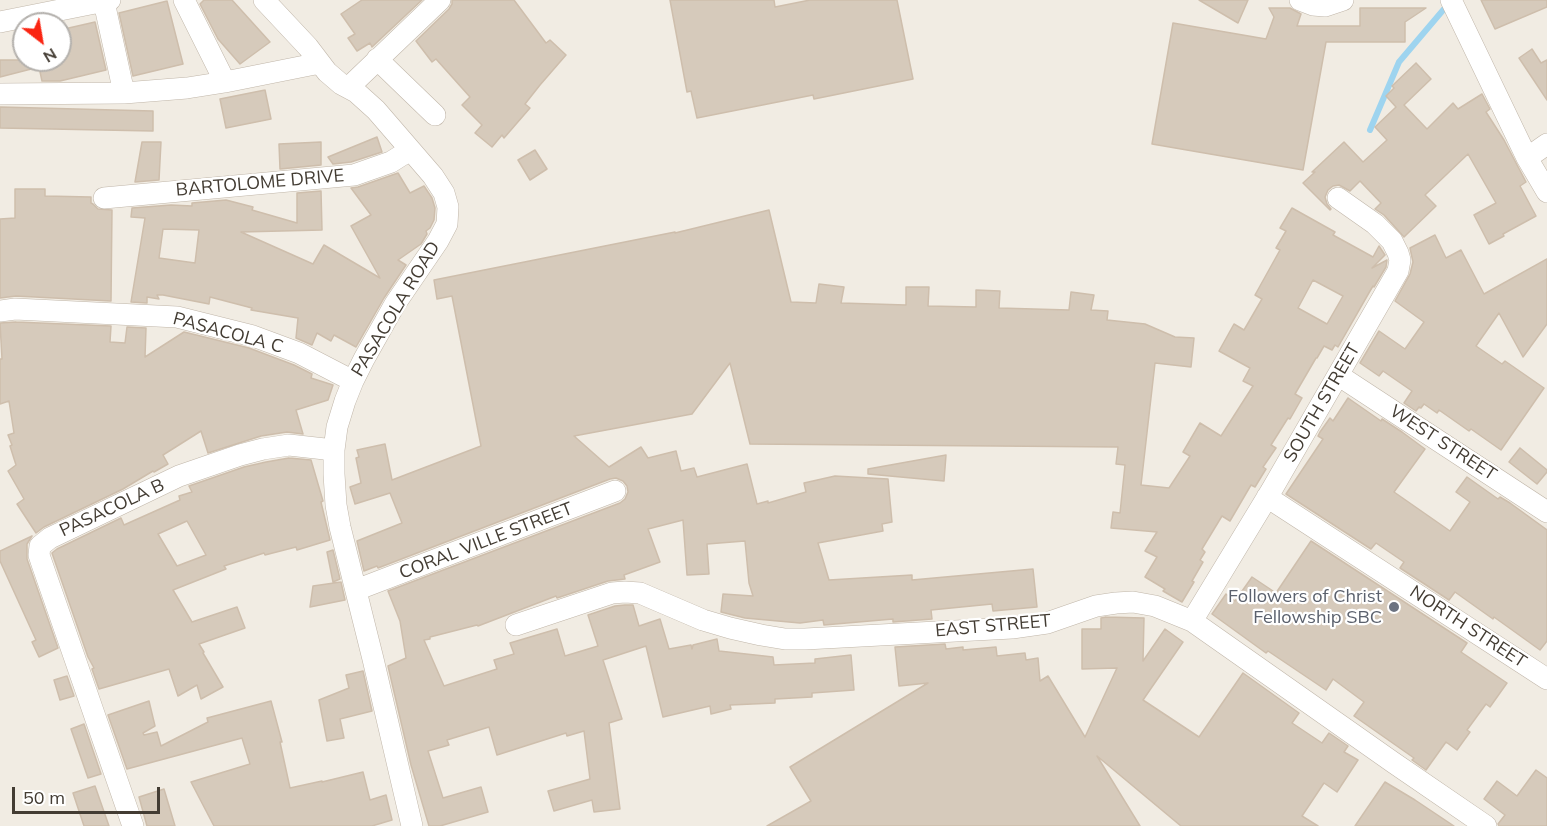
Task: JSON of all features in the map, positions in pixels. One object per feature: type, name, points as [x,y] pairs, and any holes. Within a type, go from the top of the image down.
[{"type":"street","points":[[184,0],[225,82]]},
{"type":"street","name":"PASACOLA ROAD","points":[[264,0],[308,46],[334,78],[356,92],[376,110],[433,176],[444,193],[448,207],[447,224],[438,241],[395,304],[364,359],[348,378],[334,450],[336,505],[412,826]]},
{"type":"street","points":[[349,87],[440,0]]},
{"type":"street","points":[[1300,0],[1325,6],[1343,0]]},
{"type":"street","points":[[1451,0],[1527,158],[1547,192]]},
{"type":"street","points":[[0,22],[107,1],[124,93]]},
{"type":"street","points":[[378,59],[435,115]]},
{"type":"street","points":[[0,94],[124,93],[187,88],[320,63]]},
{"type":"street","points":[[1527,158],[1547,144]]},
{"type":"street","name":"BARTOLOME DRIVE","points":[[104,198],[354,175],[391,162],[410,150]]},
{"type":"street","name":"SOUTH STREET","points":[[1192,621],[1268,497],[1398,271],[1400,260],[1398,253],[1385,233],[1338,198]]},
{"type":"street","name":"PASACOLA C","points":[[0,311],[15,309],[177,317],[253,336],[299,353],[348,378]]},
{"type":"street","name":"WEST STREET","points":[[1338,375],[1547,512]]},
{"type":"street","name":"PASACOLA B","points":[[133,826],[39,555],[40,546],[50,538],[179,476],[240,455],[290,445],[334,450]]},
{"type":"street","name":"CORAL VILLE STREET","points":[[356,590],[615,491]]},
{"type":"street","name":"NORTH STREET","points":[[1268,497],[1546,675]]},
{"type":"street","name":"EAST STREET","points":[[516,625],[612,593],[624,592],[640,593],[703,620],[730,628],[785,639],[1012,628],[1047,623],[1096,606],[1125,602],[1155,606],[1192,621],[1486,826]]},
{"type":"building","points":[[204,0],[232,0],[270,42],[240,64],[218,39],[200,4]]},
{"type":"building","points":[[362,0],[422,0],[372,47],[370,43],[357,51],[348,38],[355,34],[341,14]]},
{"type":"building","points":[[452,0],[514,0],[546,43],[550,40],[566,55],[525,104],[530,108],[504,138],[502,135],[492,147],[475,133],[482,125],[462,105],[470,97],[436,59],[432,62],[416,41],[449,9]]},
{"type":"building","points":[[670,0],[774,0],[775,7],[810,0],[897,0],[913,79],[814,99],[813,95],[697,118],[691,91],[687,92]]},
{"type":"building","points":[[1199,0],[1248,0],[1238,23]]},
{"type":"building","points":[[1481,0],[1547,0],[1547,7],[1495,29]]},
{"type":"building","points":[[167,1],[183,64],[133,76],[119,13]]},
{"type":"building","points":[[1269,8],[1290,8],[1301,14],[1297,26],[1360,26],[1360,8],[1426,8],[1405,22],[1405,42],[1326,42],[1303,170],[1152,144],[1173,23],[1266,39],[1274,17]]},
{"type":"building","points":[[95,22],[106,70],[60,81],[42,81],[40,72],[72,72],[72,27]]},
{"type":"building","points":[[1532,49],[1541,63],[1547,60],[1547,100],[1519,58]]},
{"type":"building","points":[[0,60],[12,60],[12,72],[20,72],[0,77]]},
{"type":"building","points":[[1416,63],[1431,79],[1404,105],[1427,129],[1453,103],[1458,109],[1482,94],[1490,109],[1486,112],[1526,182],[1520,186],[1536,216],[1489,244],[1474,215],[1496,203],[1468,154],[1425,195],[1436,206],[1404,237],[1384,215],[1375,209],[1381,203],[1360,181],[1350,191],[1339,185],[1328,190],[1325,197],[1330,210],[1303,183],[1344,142],[1363,162],[1387,140],[1375,127],[1396,107],[1386,96],[1394,88],[1392,86]]},
{"type":"building","points":[[265,90],[271,119],[226,128],[220,99]]},
{"type":"building","points":[[0,107],[153,111],[153,131],[0,128]]},
{"type":"building","points":[[377,137],[382,152],[351,162],[333,164],[328,157]]},
{"type":"building","points":[[142,142],[161,142],[159,180],[135,182]]},
{"type":"building","points":[[321,142],[321,165],[280,169],[279,144]]},
{"type":"building","points":[[535,150],[547,169],[530,180],[518,160]]},
{"type":"building","points":[[398,173],[410,193],[424,186],[435,208],[434,220],[421,244],[398,260],[406,265],[356,347],[334,335],[331,341],[317,333],[312,345],[296,338],[298,318],[251,310],[252,308],[210,297],[209,304],[163,295],[157,295],[159,299],[147,297],[147,303],[131,302],[145,218],[131,217],[132,208],[192,206],[192,203],[226,200],[297,223],[297,193],[321,191],[322,230],[241,232],[313,264],[324,245],[380,278],[351,226],[371,215],[351,188]],"holes":[[[163,229],[199,230],[195,263],[159,258]]]},
{"type":"building","points":[[15,189],[45,189],[45,196],[91,197],[91,203],[98,209],[112,210],[111,301],[16,296],[0,298],[0,219],[15,218]]},
{"type":"building","points":[[1292,208],[1335,232],[1333,235],[1373,257],[1379,246],[1385,255],[1372,268],[1387,260],[1386,267],[1338,347],[1335,345],[1332,350],[1324,346],[1316,358],[1295,394],[1302,398],[1271,445],[1276,448],[1263,467],[1266,469],[1255,487],[1251,485],[1230,521],[1222,516],[1202,549],[1205,552],[1200,560],[1203,562],[1182,602],[1145,577],[1157,557],[1145,551],[1157,532],[1111,528],[1113,512],[1120,513],[1125,465],[1116,464],[1118,447],[750,444],[730,363],[692,414],[574,436],[609,467],[641,447],[648,458],[676,451],[681,471],[694,468],[697,477],[747,464],[757,504],[806,492],[804,483],[835,476],[888,479],[892,522],[882,524],[883,531],[818,543],[829,580],[912,575],[912,580],[1033,569],[1037,607],[993,611],[992,604],[931,610],[932,619],[893,622],[893,619],[824,625],[823,620],[800,623],[745,618],[721,612],[723,594],[753,596],[749,583],[745,541],[707,544],[709,574],[687,575],[683,520],[648,529],[660,562],[624,575],[625,579],[608,581],[557,598],[556,596],[478,626],[424,640],[444,686],[497,669],[494,660],[514,654],[510,643],[557,629],[565,656],[598,646],[588,615],[615,606],[633,605],[639,626],[660,619],[669,649],[691,645],[692,649],[693,645],[717,639],[719,651],[773,657],[774,665],[815,663],[815,659],[851,655],[854,690],[812,693],[812,697],[775,699],[775,703],[730,705],[731,709],[711,714],[710,706],[663,717],[646,646],[603,660],[622,719],[609,723],[620,809],[594,812],[592,800],[554,811],[548,791],[590,779],[584,731],[567,736],[566,733],[497,755],[489,727],[447,740],[449,745],[428,751],[443,798],[481,787],[488,812],[440,826],[429,826],[411,765],[388,666],[406,658],[400,621],[388,591],[620,503],[628,492],[623,481],[616,478],[610,479],[378,568],[377,566],[364,571],[357,541],[402,523],[390,493],[355,504],[350,487],[361,483],[356,458],[359,457],[357,450],[385,444],[392,480],[481,446],[452,296],[437,299],[434,280],[675,233],[769,210],[791,302],[816,303],[819,284],[844,287],[841,303],[906,305],[906,287],[929,287],[928,306],[976,307],[976,290],[1000,291],[999,308],[1069,310],[1071,292],[1094,295],[1091,310],[1108,311],[1107,320],[1145,324],[1175,337],[1194,338],[1191,367],[1155,363],[1141,485],[1169,488],[1190,456],[1183,452],[1200,423],[1221,436],[1253,386],[1243,381],[1250,368],[1219,351],[1234,324],[1244,330],[1262,299],[1255,295],[1280,250],[1276,248],[1286,231],[1280,228]],"holes":[[[1313,280],[1343,296],[1327,324],[1298,308]]]},
{"type":"building","points":[[1435,235],[1446,258],[1461,250],[1484,294],[1547,259],[1547,324],[1523,357],[1499,313],[1476,346],[1502,364],[1505,361],[1544,388],[1501,450],[1439,410],[1437,413],[1424,404],[1416,411],[1404,403],[1412,391],[1383,371],[1379,376],[1360,363],[1379,331],[1405,349],[1424,322],[1395,301],[1410,274],[1413,262],[1410,248]]},
{"type":"building","points":[[0,323],[111,326],[110,342],[125,343],[127,327],[146,328],[145,357],[184,332],[249,348],[294,365],[312,374],[311,378],[333,385],[328,400],[296,410],[303,434],[287,432],[261,436],[208,453],[201,431],[163,455],[168,464],[36,533],[17,504],[24,499],[8,471],[16,465],[8,435],[14,433],[9,401],[0,404],[0,359],[2,359]]},
{"type":"building","points":[[1348,398],[1425,449],[1394,492],[1450,531],[1470,502],[1456,492],[1467,477],[1498,499],[1500,497],[1510,503],[1547,530],[1547,641],[1540,650],[1455,592],[1449,600],[1400,568],[1404,562],[1376,543],[1371,549],[1286,494],[1323,439],[1318,436],[1320,432],[1330,418],[1333,421]]},
{"type":"building","points":[[1520,448],[1547,470],[1537,484],[1509,462]]},
{"type":"building","points":[[946,455],[944,481],[868,474],[868,469]]},
{"type":"building","points":[[289,458],[311,460],[323,501],[321,502],[330,540],[297,550],[296,547],[265,555],[264,553],[224,566],[226,569],[173,590],[192,622],[237,607],[245,628],[199,644],[223,687],[201,699],[197,685],[178,696],[169,669],[99,689],[92,669],[94,668],[88,657],[52,553],[121,518],[124,525],[180,500],[179,496],[192,492],[189,486],[266,462]],"holes":[[[187,521],[206,555],[177,566],[158,534]]]},
{"type":"building","points":[[32,536],[27,544],[27,559],[58,648],[39,657],[32,642],[36,640],[0,561],[0,551]]},
{"type":"building","points":[[1311,541],[1467,643],[1461,652],[1507,683],[1490,707],[1486,704],[1467,730],[1470,732],[1457,750],[1446,742],[1426,770],[1412,760],[1414,758],[1354,716],[1364,702],[1333,679],[1326,690],[1268,651],[1266,653],[1212,614],[1226,594],[1235,601],[1252,577],[1276,593]]},
{"type":"building","points":[[333,550],[340,579],[333,582],[327,552]]},
{"type":"building","points":[[341,582],[345,600],[310,607],[313,586]]},
{"type":"building","points":[[1101,618],[1144,618],[1143,661],[1165,629],[1183,642],[1143,700],[1199,737],[1243,673],[1299,713],[1292,723],[1322,743],[1329,733],[1348,746],[1344,752],[1358,760],[1337,792],[1324,783],[1302,816],[1318,826],[1181,826],[1097,756],[1140,826],[767,826],[811,801],[790,767],[928,683],[899,686],[895,647],[945,644],[946,649],[963,647],[963,650],[996,647],[997,656],[1025,653],[1026,660],[1038,658],[1040,681],[1048,676],[1085,737],[1117,668],[1082,669],[1082,629],[1101,629]]},
{"type":"building","points":[[363,671],[372,711],[340,719],[344,738],[327,741],[319,700],[349,688],[346,675]]},
{"type":"building","points":[[67,676],[74,696],[60,700],[54,680]]},
{"type":"building","points":[[149,701],[155,726],[143,733],[144,735],[157,732],[161,746],[208,722],[207,718],[271,701],[282,742],[280,742],[290,788],[363,772],[370,800],[386,795],[392,820],[372,826],[214,826],[191,782],[250,764],[242,738],[127,769],[108,715]]},
{"type":"building","points":[[84,724],[101,774],[88,778],[71,729]]},
{"type":"building","points":[[1536,770],[1547,778],[1547,826],[1499,826],[1498,824],[1505,815],[1484,799],[1497,781],[1517,796]]},
{"type":"building","points":[[1385,782],[1415,800],[1454,826],[1355,826]]},
{"type":"building","points":[[95,786],[109,826],[84,826],[73,793]]},
{"type":"building","points":[[164,789],[175,826],[147,826],[139,797]]},
{"type":"waterway","points":[[1370,130],[1399,62],[1444,9]]},
{"type":"place","name":"Followers of Christ Fellowship SBC","points":[[1394,607]]}]
